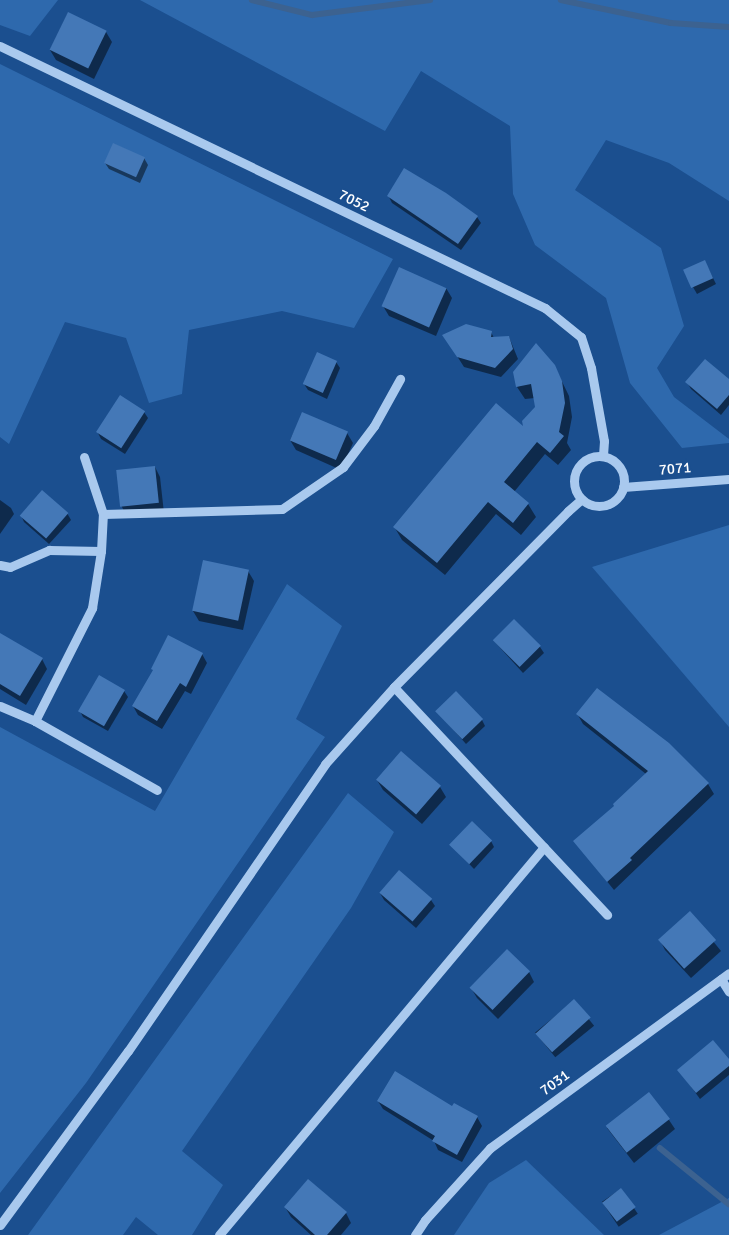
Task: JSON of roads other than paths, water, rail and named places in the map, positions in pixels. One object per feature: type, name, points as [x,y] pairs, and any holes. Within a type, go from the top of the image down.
[{"type":"street","name":"7052","points":[[0,46],[545,308],[581,337],[591,368],[604,441],[603,456]]},
{"type":"street","points":[[103,514],[282,509],[343,467],[374,426],[400,379]]},
{"type":"street","points":[[603,456],[615,462],[621,468],[624,487],[614,501],[608,505],[589,504],[582,499],[574,485],[576,470],[587,459],[603,456]]},
{"type":"street","points":[[35,721],[92,608],[103,514],[84,457]]},
{"type":"street","name":"7071","points":[[624,487],[729,479]]},
{"type":"street","points":[[0,1225],[128,1051],[325,764],[394,687],[568,510],[582,499]]},
{"type":"street","points":[[0,565],[10,567],[49,550],[100,551]]},
{"type":"street","points":[[394,687],[607,915]]},
{"type":"street","points":[[0,706],[35,721],[158,790]]},
{"type":"street","points":[[219,1235],[544,847]]},
{"type":"street","points":[[725,976],[729,992]]},
{"type":"street","name":"7031","points":[[415,1235],[490,1148],[725,976]]},
{"type":"waterway","points":[[252,0],[312,15],[430,0]]},
{"type":"waterway","points":[[561,0],[671,23],[729,27]]},
{"type":"waterway","points":[[660,1148],[729,1204]]}]
